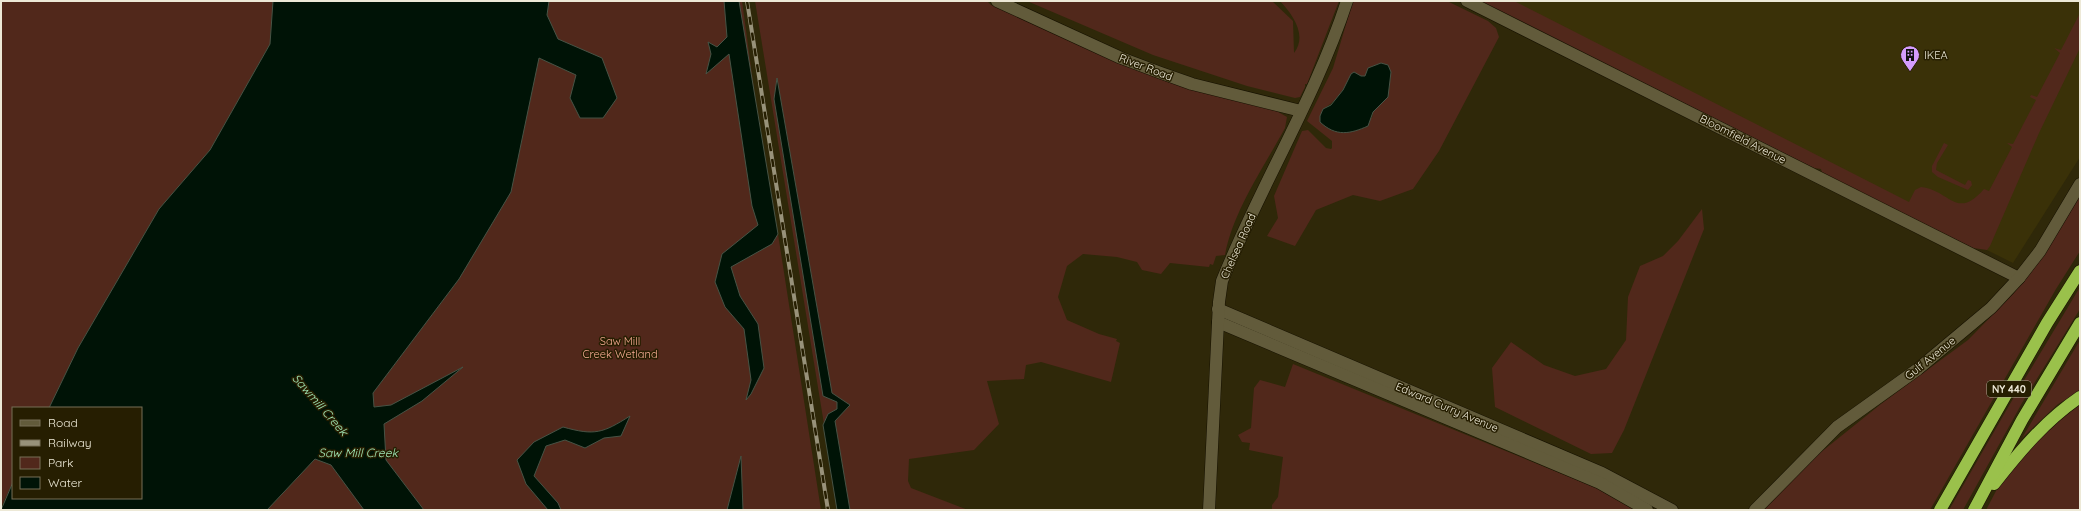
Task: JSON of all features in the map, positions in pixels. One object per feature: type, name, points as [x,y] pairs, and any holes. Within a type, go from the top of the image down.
[{"type":"highway","name":"NY 440","points":[[1940,510],[2047,322],[2080,271]]},
{"type":"highway","name":"NY 440","points":[[1974,510],[2022,420],[2080,322]]},
{"type":"highway","points":[[1978,510],[1989,490],[2034,435],[2062,410],[2080,397]]},
{"type":"street","name":"River Road","points":[[997,1],[1121,58],[1161,73],[1192,84],[1301,111]]},
{"type":"street","name":"Chelsea Road","points":[[1209,510],[1218,309],[1222,281],[1230,260],[1301,111],[1337,30],[1347,1]]},
{"type":"street","name":"Bloomfield Avenue","points":[[1467,1],[2019,278]]},
{"type":"street","name":"Gulf Avenue","points":[[1755,510],[1837,427],[1918,370],[1991,308],[2019,278],[2040,251],[2080,184]]},
{"type":"street","name":"Edward Curry Avenue","points":[[1218,309],[1352,373],[1600,484],[1647,510]]},
{"type":"street","name":"Edward Curry Avenue","points":[[1218,322],[1352,373],[1602,473],[1672,510]]},
{"type":"shaded area","points":[[1486,1],[2080,1],[2080,157],[2013,263]]},
{"type":"green space","points":[[1,1],[273,1],[270,44],[210,150],[159,209],[78,348],[49,407],[12,407],[12,484],[1,507]]},
{"type":"green space","name":"Saw Mill Creek Wetland","points":[[549,1],[731,1],[772,244],[778,234],[821,510],[267,510],[315,459],[377,406],[373,407],[373,393],[459,279],[539,58],[553,29],[547,15]]},
{"type":"green space","points":[[739,1],[742,1],[756,104]]},
{"type":"green space","points":[[755,1],[987,1],[991,5],[1183,87],[1273,109],[1287,117],[1285,128],[1242,206],[1229,239],[1225,255],[1216,256],[1213,265],[1210,264],[1209,267],[1170,263],[1161,274],[1142,270],[1137,262],[1117,257],[1083,254],[1067,266],[1058,297],[1067,320],[1099,334],[1117,339],[1116,341],[1120,343],[1111,382],[1041,362],[1026,365],[1024,379],[987,381],[999,424],[974,450],[909,459],[908,481],[911,488],[968,510],[838,510]]},
{"type":"green space","points":[[1027,1],[1272,1],[1293,21],[1294,53],[1298,46],[1299,32],[1293,18],[1280,1],[1339,1],[1307,84],[1305,84],[1300,97],[1295,98],[1247,86],[1153,55]]},
{"type":"green space","points":[[1353,1],[1447,1],[1488,21],[1496,28],[1499,37],[1439,151],[1413,189],[1380,201],[1353,195],[1316,210],[1295,246],[1267,236],[1278,218],[1274,196],[1302,131],[1308,130],[1326,148],[1332,148],[1332,141],[1307,121],[1333,68]],"holes":[[[1367,72],[1391,72],[1388,97],[1373,112],[1372,118],[1323,109],[1340,94],[1351,74],[1354,73],[1365,76]]]},
{"type":"green space","points":[[1480,1],[1514,1],[1909,202],[1915,190],[1921,187],[1931,189],[1959,203],[1966,203],[1984,189],[1989,191],[2012,147],[2007,143],[2013,144],[2036,100],[2030,97],[2031,95],[2037,97],[2060,53],[2054,48],[2061,50],[2080,13],[2080,48],[2039,133],[1987,250],[1973,248],[1822,173],[1821,169],[1814,168]]},
{"type":"green space","points":[[1944,143],[1948,145],[1937,163],[1936,170],[1965,185],[1968,180],[1971,181],[1972,185],[1968,190],[1938,177],[1932,172],[1932,166]]},
{"type":"green space","points":[[2080,194],[2080,251],[2056,289],[1930,510],[1763,510],[1800,469],[1881,404],[1968,340],[2014,293],[2044,252]]},
{"type":"green space","points":[[1702,209],[1704,229],[1624,430],[1612,453],[1591,454],[1495,407],[1492,368],[1511,342],[1544,365],[1575,376],[1606,369],[1626,340],[1628,297],[1640,266],[1663,256],[1678,241]]},
{"type":"green space","points":[[2080,287],[2080,309],[2022,403],[1963,510],[1949,510],[2014,397]]},
{"type":"green space","points":[[2080,340],[2080,391],[2058,404],[2022,438]]},
{"type":"green space","points":[[1293,364],[1596,488],[1634,510],[1272,510],[1272,505],[1278,497],[1283,457],[1249,450],[1250,443],[1242,442],[1238,435],[1251,428],[1254,388],[1260,380],[1285,387]]},
{"type":"green space","points":[[2080,402],[2080,510],[1986,510],[1996,491],[2025,450]]},
{"type":"water","points":[[273,1],[549,1],[547,15],[558,39],[602,58],[617,98],[603,118],[580,118],[570,98],[576,75],[539,58],[511,192],[459,279],[373,393],[374,407],[391,405],[463,367],[422,401],[384,424],[386,460],[424,510],[364,510],[331,465],[315,459],[267,510],[1,510],[12,484],[12,499],[142,499],[142,407],[49,407],[78,348],[159,209],[210,150],[270,44]]},
{"type":"water","points":[[724,1],[739,1],[778,234],[772,244],[731,267],[740,296],[758,324],[764,368],[751,394],[746,400],[751,380],[744,329],[725,307],[715,282],[722,254],[758,225],[752,206],[729,54],[706,74],[711,54],[708,42],[717,47],[727,37]]},
{"type":"water","points":[[1381,63],[1388,65],[1391,72],[1388,97],[1373,112],[1368,126],[1355,131],[1343,133],[1332,130],[1320,122],[1320,116],[1323,109],[1331,105],[1343,90],[1351,74],[1354,72],[1361,76],[1365,76],[1368,68]]},
{"type":"water","points":[[777,78],[832,393],[850,405],[835,421],[850,510],[837,510],[823,425],[828,414],[837,409],[837,402],[823,396],[774,99]]},
{"type":"water","points":[[630,416],[621,436],[604,438],[585,448],[565,440],[546,446],[534,476],[558,503],[561,510],[548,510],[526,484],[517,460],[534,442],[563,427],[591,432],[598,431],[613,426]]},
{"type":"water","points":[[741,456],[743,510],[727,510]]},
{"type":"railway","points":[[747,1],[828,510]]},
{"type":"place","name":"IKEA","points":[[1910,72]]},
{"type":"water label","name":"Sawmill Creek","points":[[320,405]]},
{"type":"water label","name":"Saw Mill Creek","points":[[358,453]]}]
